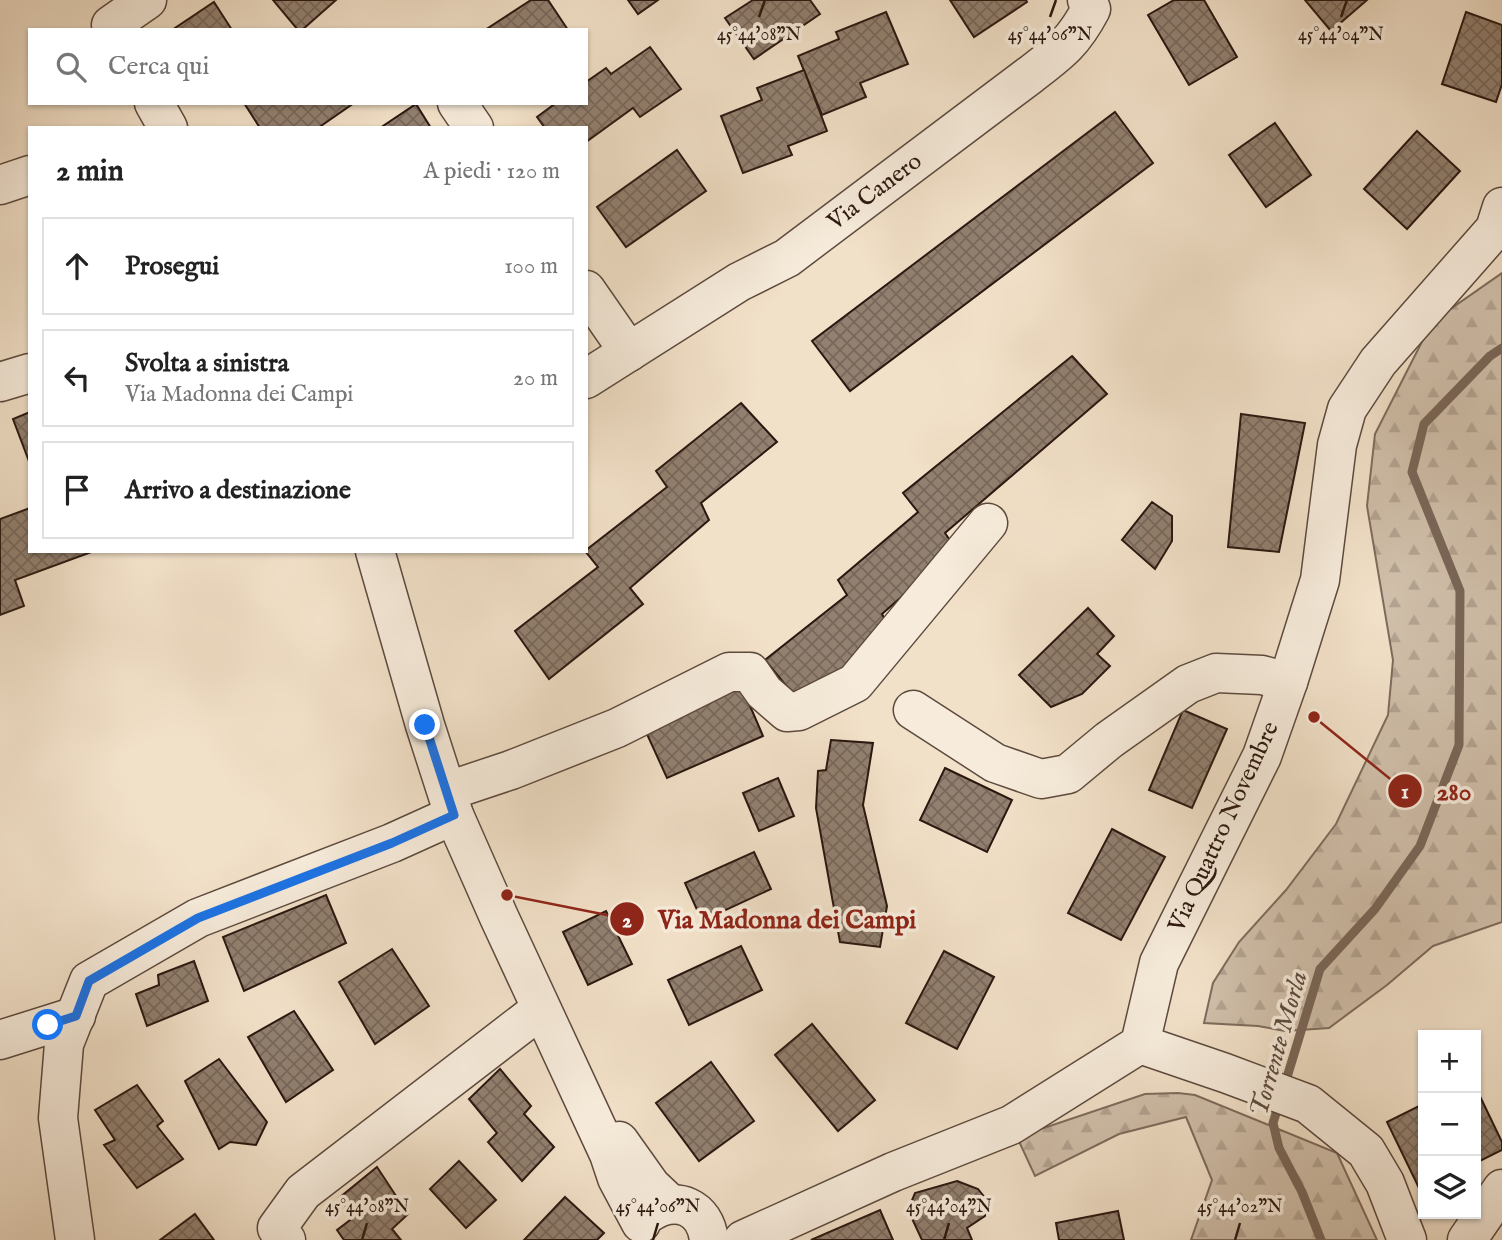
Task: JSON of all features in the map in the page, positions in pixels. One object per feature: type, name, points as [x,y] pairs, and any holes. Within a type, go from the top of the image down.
[{"type":"street","points":[[107,18],[147,0]]},
{"type":"street","name":"Via Canero","points":[[588,378],[739,282],[787,258],[1030,75],[1068,46],[1079,32],[1091,9],[1087,0]]},
{"type":"street","points":[[155,105],[167,126]]},
{"type":"street","points":[[458,105],[473,126]]},
{"type":"street","points":[[0,185],[28,176]]},
{"type":"street","name":"Via Quattro Novembre","points":[[1140,1044],[1159,963],[1262,756],[1288,682],[1320,580],[1337,446],[1347,409],[1378,362],[1495,229],[1502,207]]},
{"type":"street","points":[[588,293],[629,352]]},
{"type":"street","points":[[0,382],[28,374]]},
{"type":"street","points":[[75,1240],[58,1118],[64,1044],[89,981],[198,918],[392,843],[451,803],[511,770],[617,728],[729,672],[750,672],[764,692],[787,712],[799,710],[855,683],[988,523]]},
{"type":"street","points":[[376,553],[425,725],[451,803],[541,1009],[609,1154],[617,1178],[672,1225],[804,1211]]},
{"type":"street","points":[[913,710],[995,763],[1041,779],[1068,774],[1109,740],[1188,684],[1216,673],[1262,675],[1288,682]]},
{"type":"street","points":[[286,1240],[277,1228],[303,1192],[541,1009]]},
{"type":"street","points":[[0,1040],[76,1016]]},
{"type":"street","points":[[743,1240],[804,1211],[1011,1125],[1140,1044],[1308,1104],[1366,1151],[1385,1183],[1408,1240]]},
{"type":"street","points":[[1467,1240],[1502,1189]]},
{"type":"green space","points":[[1502,273],[1502,922],[1433,946],[1387,985],[1329,1028],[1285,1031],[1258,1026],[1204,1023],[1213,983],[1239,942],[1286,890],[1336,824],[1388,715],[1393,660],[1367,506],[1375,434],[1432,322]]},
{"type":"green space","points":[[1145,1094],[1195,1095],[1337,1153],[1377,1240],[1191,1240],[1212,1180],[1186,1117],[1119,1134],[1035,1176],[1017,1137]]},
{"type":"building","points":[[273,0],[336,0],[304,28],[296,28]]},
{"type":"building","points":[[531,0],[548,0],[567,28],[488,28]]},
{"type":"building","points":[[628,0],[658,0],[638,14]]},
{"type":"building","points":[[753,0],[810,0],[820,14],[754,59],[725,18]]},
{"type":"building","points":[[950,0],[1026,0],[1027,2],[974,37]]},
{"type":"building","points":[[1174,0],[1204,0],[1237,57],[1189,85],[1148,15]]},
{"type":"building","points":[[1305,0],[1367,0],[1331,31]]},
{"type":"building","points":[[214,2],[231,28],[175,28]]},
{"type":"building","points":[[886,12],[908,64],[860,83],[866,97],[822,115],[798,56],[839,39],[836,32]]},
{"type":"building","points":[[1466,12],[1502,25],[1502,84],[1496,102],[1442,84]]},
{"type":"building","points":[[650,47],[681,89],[640,117],[633,108],[588,141],[588,126],[544,126],[537,117],[553,105],[588,105],[588,81],[606,68],[611,74]]},
{"type":"building","points":[[804,70],[827,131],[788,146],[792,155],[743,173],[721,116],[762,100],[757,88]]},
{"type":"building","points":[[245,105],[351,105],[321,126],[259,126]]},
{"type":"building","points":[[417,105],[430,126],[383,126]]},
{"type":"building","points":[[1115,112],[1153,163],[850,391],[812,341]]},
{"type":"building","points":[[1275,123],[1311,175],[1266,207],[1229,155]]},
{"type":"building","points":[[1417,131],[1460,171],[1407,229],[1364,189]]},
{"type":"building","points":[[677,150],[706,191],[626,247],[597,207]]},
{"type":"building","points":[[1072,356],[1107,394],[945,533],[956,549],[882,614],[892,633],[801,704],[765,660],[847,595],[838,580],[918,512],[903,493]]},
{"type":"building","points":[[741,403],[777,442],[701,503],[709,520],[630,588],[643,604],[549,679],[515,631],[598,567],[587,553],[588,549],[667,487],[656,471]]},
{"type":"building","points":[[28,413],[28,459],[13,419]]},
{"type":"building","points":[[1241,414],[1305,423],[1279,552],[1228,547]]},
{"type":"building","points":[[1152,502],[1172,516],[1172,541],[1155,569],[1122,540]]},
{"type":"building","points":[[28,509],[28,553],[89,553],[15,580],[24,606],[0,615],[0,519]]},
{"type":"building","points":[[1088,608],[1114,636],[1097,654],[1110,666],[1082,694],[1051,707],[1019,675]]},
{"type":"building","points":[[738,678],[763,736],[667,778],[641,721]]},
{"type":"building","points":[[1183,710],[1227,729],[1192,808],[1149,790]]},
{"type":"building","points":[[831,740],[873,743],[863,805],[887,906],[880,947],[840,942],[816,808],[818,771],[826,770]]},
{"type":"building","points":[[945,768],[1012,800],[987,852],[920,820]]},
{"type":"building","points":[[778,778],[794,816],[759,831],[743,793]]},
{"type":"building","points":[[1112,829],[1165,857],[1121,940],[1068,913]]},
{"type":"building","points":[[754,852],[771,889],[702,921],[685,883]]},
{"type":"building","points":[[326,895],[346,943],[244,991],[223,937]]},
{"type":"building","points":[[606,911],[632,964],[588,985],[563,932]]},
{"type":"building","points":[[741,946],[762,990],[689,1025],[668,980]]},
{"type":"building","points":[[392,949],[429,1006],[375,1044],[339,982]]},
{"type":"building","points":[[944,951],[994,977],[957,1049],[906,1023]]},
{"type":"building","points":[[194,961],[208,1001],[147,1026],[136,994],[159,985],[158,975]]},
{"type":"building","points":[[294,1011],[333,1070],[286,1102],[248,1037]]},
{"type":"building","points":[[812,1024],[875,1100],[838,1131],[775,1055]]},
{"type":"building","points":[[219,1059],[267,1122],[256,1145],[230,1142],[219,1149],[185,1081]]},
{"type":"building","points":[[711,1062],[754,1121],[699,1161],[656,1103]]},
{"type":"building","points":[[500,1069],[531,1106],[524,1114],[554,1147],[522,1181],[488,1142],[497,1133],[469,1099]]},
{"type":"building","points":[[137,1085],[163,1121],[157,1126],[183,1159],[137,1188],[104,1145],[115,1140],[95,1110]]},
{"type":"building","points":[[1481,1098],[1502,1142],[1502,1150],[1481,1160]]},
{"type":"building","points":[[1418,1106],[1418,1186],[1387,1122]]},
{"type":"building","points":[[459,1161],[496,1200],[466,1228],[430,1189]]},
{"type":"building","points":[[377,1167],[408,1214],[392,1229],[401,1240],[344,1240],[337,1230],[354,1217],[339,1198]]},
{"type":"building","points":[[957,1181],[978,1189],[986,1199],[985,1216],[967,1228],[972,1240],[922,1240],[908,1210],[915,1193]]},
{"type":"building","points":[[565,1197],[604,1233],[597,1240],[524,1240]]},
{"type":"building","points":[[880,1210],[893,1240],[811,1240]]},
{"type":"building","points":[[1118,1211],[1124,1240],[1059,1240],[1056,1223]]},
{"type":"building","points":[[195,1214],[214,1240],[160,1240]]},
{"type":"waterway","name":"Torrente Morla","points":[[1284,1087],[1320,969],[1375,909],[1420,846],[1459,745],[1460,591],[1412,472],[1424,424],[1490,356],[1502,348]]},
{"type":"waterway","name":"Torrente Morla","points":[[1279,1104],[1273,1123],[1279,1148],[1302,1192],[1321,1240]]},
{"type":"place","name":"280","points":[[1314,717]]},
{"type":"place","name":"Via Madonna dei Campi","points":[[507,895]]},
{"type":"route","points":[[48,1025],[76,1016],[89,981],[198,918],[392,843],[454,815],[425,725]]}]
